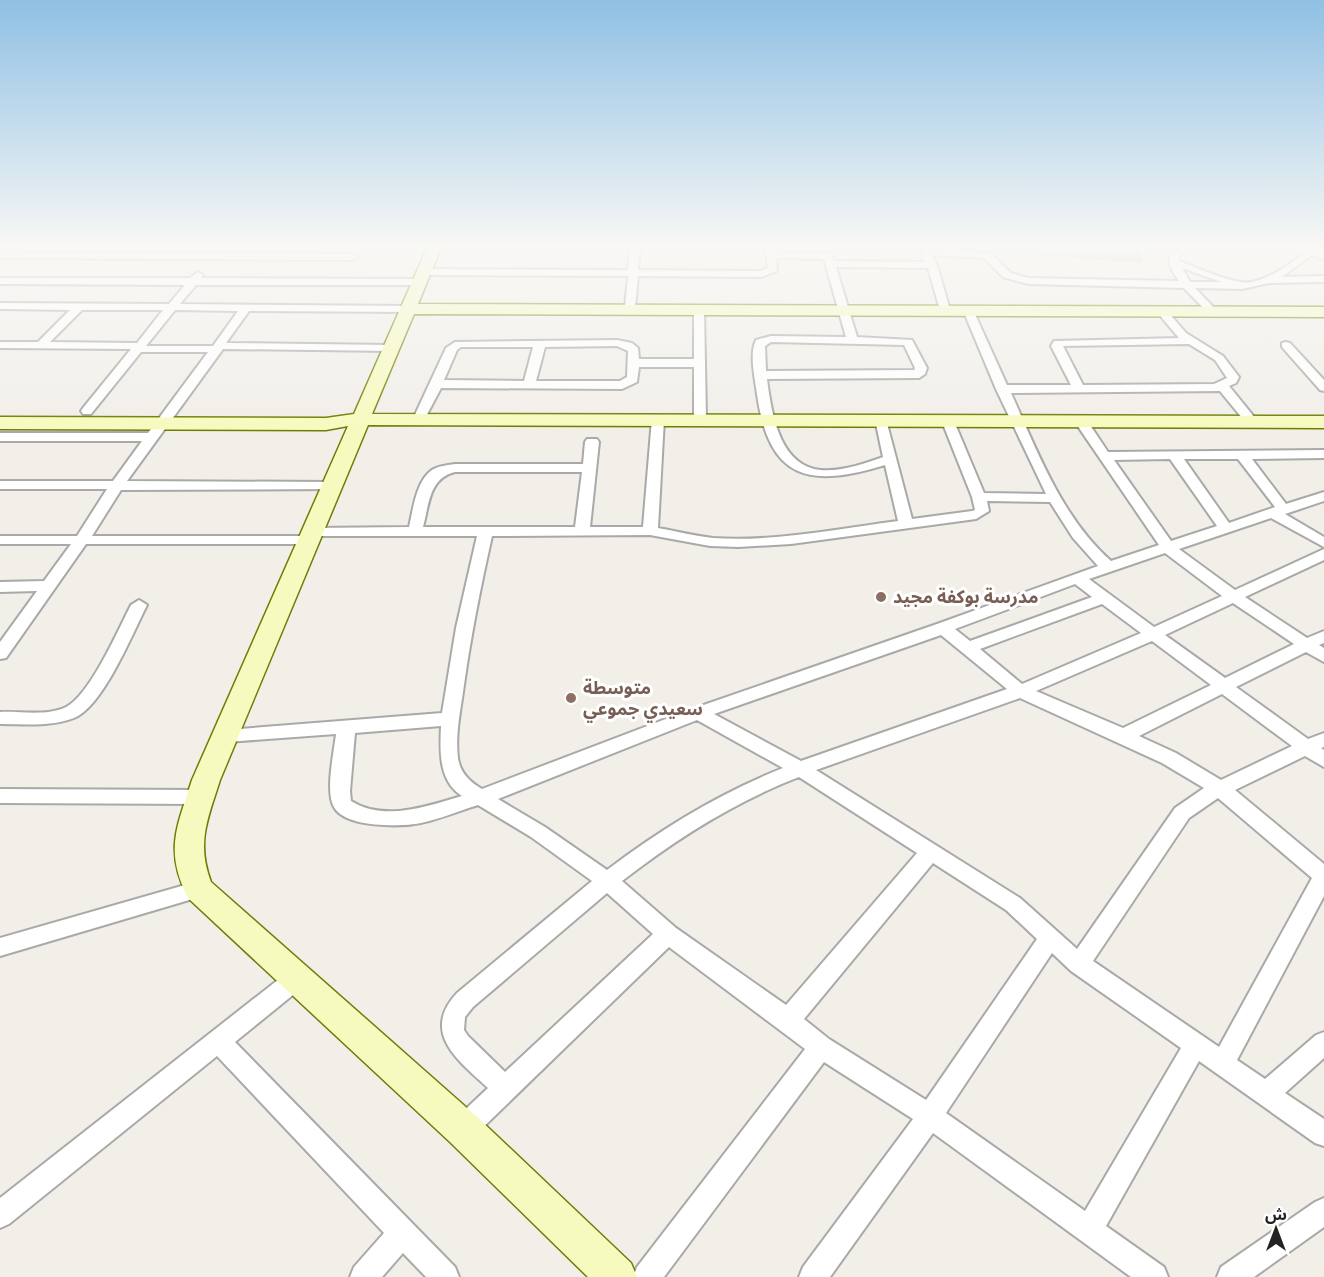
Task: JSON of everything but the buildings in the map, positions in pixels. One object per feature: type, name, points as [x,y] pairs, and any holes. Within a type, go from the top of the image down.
[{"type":"main road","points":[[617,1277],[463,1129],[198,889],[189,863],[189,834],[200,797],[360,419],[410,309],[1324,312]]},
{"type":"main road","points":[[0,412],[87,411],[161,425]]},
{"type":"main road","points":[[0,423],[326,424],[360,419],[947,419],[1081,422],[1324,422]]},
{"type":"street","points":[[42,344],[78,308]]},
{"type":"street","points":[[106,308],[246,308]]},
{"type":"street","points":[[0,654],[82,539],[117,485],[246,308]]},
{"type":"street","points":[[1209,308],[1214,313]]},
{"type":"street","points":[[87,411],[169,309]]},
{"type":"street","points":[[699,309],[700,419]]},
{"type":"street","points":[[845,310],[852,340]]},
{"type":"street","points":[[968,310],[1017,421],[1069,525],[1108,567]]},
{"type":"street","points":[[1002,389],[1223,387],[1232,380],[1233,377],[1227,368],[1210,351],[1190,340],[1162,312]]},
{"type":"street","points":[[760,375],[910,375],[921,372],[909,342],[764,340],[759,346],[760,375],[768,419],[772,434],[789,459],[807,472],[838,473],[890,460]]},
{"type":"street","points":[[1079,388],[1057,346],[1058,343],[1190,340]]},
{"type":"street","points":[[419,419],[454,346],[470,342],[624,344],[634,350],[633,379],[628,384],[437,384]]},
{"type":"street","points":[[529,385],[540,343]]},
{"type":"street","points":[[0,345],[392,348]]},
{"type":"street","points":[[1286,345],[1324,387]]},
{"type":"street","points":[[634,363],[698,363]]},
{"type":"street","points":[[1223,387],[1251,421]]},
{"type":"street","points":[[650,531],[658,419]]},
{"type":"street","points":[[881,419],[906,524]]},
{"type":"street","points":[[0,540],[582,530],[650,531],[710,542],[738,543],[791,540],[976,515],[982,511],[979,497],[947,419]]},
{"type":"street","points":[[1081,422],[1168,548],[1233,597],[1324,656]]},
{"type":"street","points":[[0,437],[161,425]]},
{"type":"street","points":[[582,530],[592,442]]},
{"type":"street","points":[[1241,454],[1279,511],[1324,543]]},
{"type":"street","points":[[1105,456],[1324,454]]},
{"type":"street","points":[[1174,455],[1226,529]]},
{"type":"street","points":[[415,532],[429,485],[433,476],[441,471],[454,468],[590,468]]},
{"type":"street","points":[[0,485],[332,486]]},
{"type":"street","points":[[346,727],[340,791],[342,805],[358,815],[388,818],[420,816],[482,797],[698,713],[943,628],[1108,567],[1324,495]]},
{"type":"street","points":[[979,497],[1055,498]]},
{"type":"street","points":[[485,532],[464,628],[450,719],[449,759],[454,774],[463,787],[538,832],[606,880],[668,934],[788,1020],[821,1047],[930,1116],[1154,1277]]},
{"type":"street","points":[[506,1089],[458,1041],[452,1031],[456,1010],[606,880],[666,837],[715,808],[801,769],[1020,691],[1233,597],[1324,554]]},
{"type":"street","points":[[1078,579],[1225,686],[1316,744],[1324,760]]},
{"type":"street","points":[[0,586],[48,586]]},
{"type":"street","points":[[967,648],[1104,598]]},
{"type":"street","points":[[0,718],[59,716],[73,712],[87,700],[139,605]]},
{"type":"street","points":[[943,628],[1020,691],[1169,758],[1221,789],[1324,876],[1222,1065]]},
{"type":"street","points":[[1123,736],[1324,636]]},
{"type":"street","points":[[698,713],[801,769],[1013,904],[1079,964],[1324,1134]]},
{"type":"street","points":[[227,736],[450,719]]},
{"type":"street","points":[[1079,964],[1182,813],[1204,796],[1316,744]]},
{"type":"street","points":[[0,796],[200,797]]},
{"type":"street","points":[[788,1020],[930,852]]},
{"type":"street","points":[[0,947],[198,889]]},
{"type":"street","points":[[463,1129],[668,934]]},
{"type":"street","points":[[813,1277],[930,1116],[1050,937]]},
{"type":"street","points":[[0,1215],[296,979]]},
{"type":"street","points":[[219,1042],[445,1277]]},
{"type":"street","points":[[1266,1094],[1324,1043]]},
{"type":"street","points":[[1089,1230],[1195,1046]]},
{"type":"street","points":[[647,1277],[821,1047]]},
{"type":"street","points":[[1232,1277],[1324,1211]]},
{"type":"street","points":[[364,1277],[402,1233]]},
{"type":"place","name":"مدرسة بوكفة مجيد","points":[[881,597]]},
{"type":"place","name":"متوسطة سعيدي جموعي","points":[[571,698]]}]
